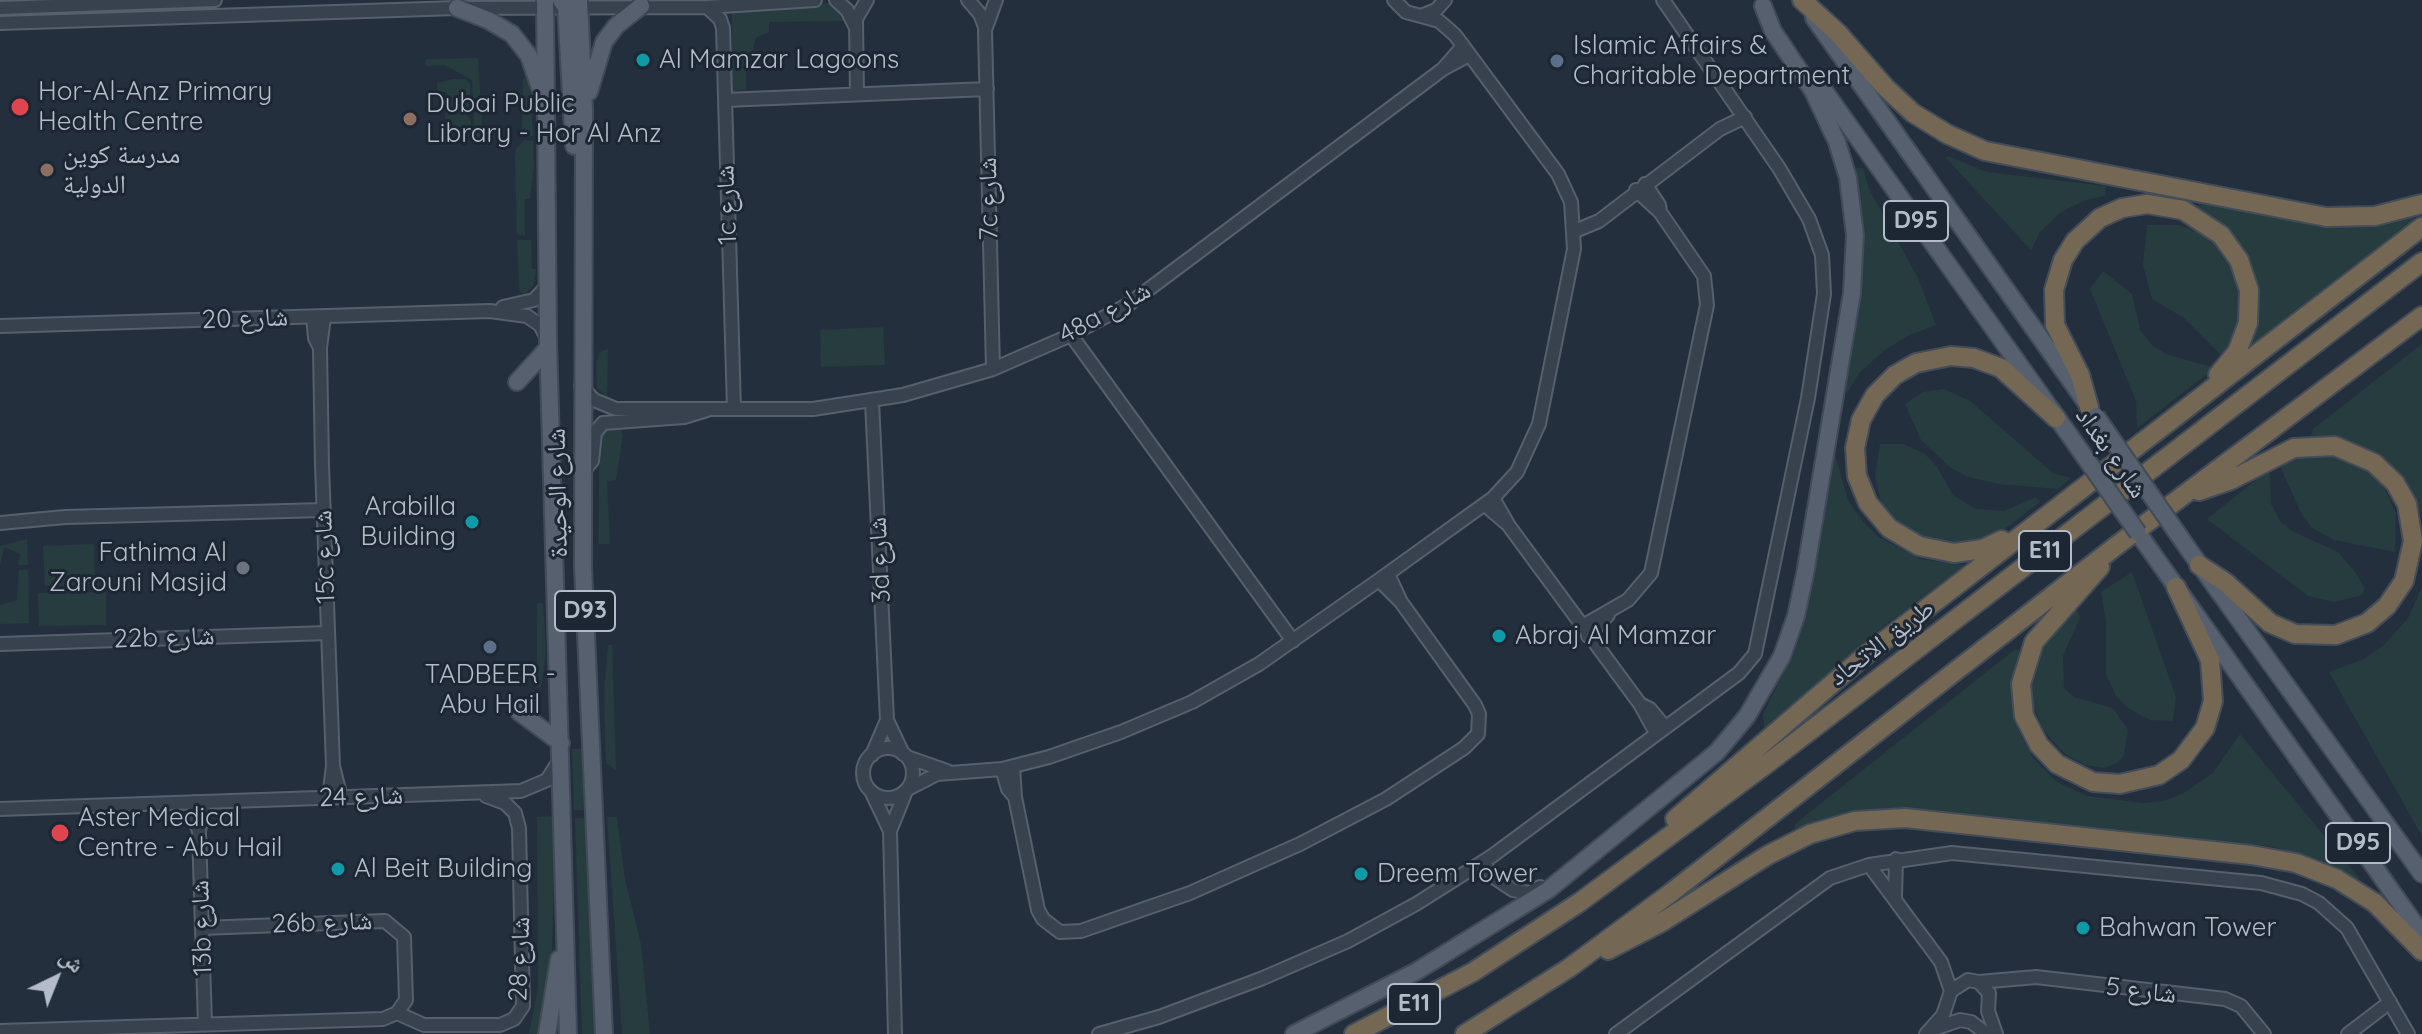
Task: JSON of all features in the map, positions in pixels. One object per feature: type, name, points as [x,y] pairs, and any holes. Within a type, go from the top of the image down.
[{"type":"highway","points":[[1802,0],[1838,33],[1885,87],[1913,113],[1947,134],[1985,151],[2309,215],[2359,218],[2422,204]]},
{"type":"highway","points":[[2092,412],[2080,375],[2055,325],[2053,298],[2058,270],[2075,241],[2100,218],[2122,208],[2159,205],[2183,210],[2221,235],[2244,269],[2250,301],[2245,333],[2231,360],[2171,417]]},
{"type":"highway","points":[[1617,875],[1662,830],[1862,658],[2171,417],[2422,227]]},
{"type":"highway","name":"طريق الاتحاد","points":[[1354,1034],[1473,972],[1617,875],[2422,262]]},
{"type":"highway","name":"E11","points":[[1465,1034],[1569,968],[1710,863],[2116,546],[2422,316]]},
{"type":"highway","points":[[2050,513],[1983,549],[1954,553],[1919,546],[1889,528],[1868,503],[1857,476],[1855,448],[1861,420],[1884,384],[1905,368],[1939,357],[1974,358],[2001,368],[2056,418]]},
{"type":"highway","points":[[2189,494],[2231,480],[2294,448],[2335,446],[2374,463],[2395,483],[2407,504],[2413,528],[2409,567],[2396,594],[2367,623],[2336,635],[2309,636],[2270,623],[2194,558]]},
{"type":"highway","points":[[2116,546],[2087,584],[2041,633],[2023,668],[2021,700],[2031,731],[2047,755],[2069,772],[2106,784],[2146,780],[2181,760],[2199,740],[2210,715],[2213,673],[2205,646],[2176,587]]},
{"type":"highway","points":[[1569,968],[1652,928],[1768,855],[1810,834],[1855,821],[1905,818],[2251,855],[2296,863],[2337,879],[2375,903],[2422,951]]},
{"type":"main road","name":"شارع بغداد","points":[[1802,0],[2194,558],[2422,874]]},
{"type":"main road","name":"شارع الوحيدة","points":[[545,3],[548,344],[568,1034]]},
{"type":"main road","name":"شارع الوحيدة","points":[[571,3],[584,109],[582,473],[604,1034]]},
{"type":"main road","points":[[571,3],[575,165],[583,181]]},
{"type":"main road","name":"شارع بغداد","points":[[1761,3],[2422,934]]},
{"type":"main road","points":[[1294,1034],[1388,987],[1513,915],[1699,768],[1733,734],[1773,675],[1801,596],[1852,293],[1855,226],[1848,178],[1830,125],[1813,91],[1773,31],[1761,3]]},
{"type":"main road","points":[[584,109],[604,42],[616,26],[641,6]]},
{"type":"main road","points":[[457,8],[501,26],[521,45],[534,68],[545,118]]},
{"type":"main road","points":[[517,382],[548,344]]},
{"type":"main road","points":[[519,712],[561,749]]},
{"type":"main road","points":[[547,1034],[565,926]]},
{"type":"main road","points":[[603,995],[612,1034]]},
{"type":"street","points":[[0,8],[211,0]]},
{"type":"street","points":[[0,23],[545,3],[707,7],[815,0]]},
{"type":"street","points":[[836,0],[847,10],[855,26]]},
{"type":"street","points":[[857,94],[855,26],[858,13],[867,0]]},
{"type":"street","name":"7c شارع","points":[[968,0],[980,14],[985,30],[993,369]]},
{"type":"street","name":"7c شارع","points":[[985,30],[996,0]]},
{"type":"street","points":[[870,790],[884,798],[947,771],[1008,768],[1157,718],[1226,684],[1293,641],[1489,502],[1517,472],[1537,433],[1575,225],[1558,174],[1451,30],[1439,21],[1406,12],[1393,0]]},
{"type":"street","points":[[1421,16],[1436,10],[1446,0]]},
{"type":"street","points":[[1446,0],[1451,30]]},
{"type":"street","points":[[1099,1034],[1159,1017],[1320,954],[1405,910],[1487,860],[1739,673],[1759,645],[1822,317],[1825,275],[1817,237],[1787,180],[1664,1]]},
{"type":"street","name":"1c شارع","points":[[707,7],[720,19],[723,28],[734,409]]},
{"type":"street","name":"48a شارع","points":[[581,386],[594,400],[616,409],[813,409],[934,388],[993,369],[1071,335],[1159,284],[1466,50]]},
{"type":"street","points":[[725,100],[987,89]]},
{"type":"street","points":[[1575,225],[1606,213],[1742,112]]},
{"type":"street","points":[[1584,632],[1637,593],[1654,562],[1707,305],[1704,276],[1641,187]]},
{"type":"street","name":"شارع 20","points":[[0,326],[490,311],[525,304],[548,285]]},
{"type":"street","name":"شارع 20","points":[[490,311],[527,316],[540,325],[548,344]]},
{"type":"street","name":"15c شارع","points":[[318,317],[335,798]]},
{"type":"street","points":[[1071,335],[1293,641]]},
{"type":"street","name":"3d شارع","points":[[872,401],[887,720],[905,755]]},
{"type":"street","name":"48a شارع","points":[[582,473],[592,461],[595,433],[603,423],[684,417],[707,410]]},
{"type":"street","points":[[1489,502],[1660,730]]},
{"type":"street","points":[[0,523],[65,517],[324,510]]},
{"type":"street","points":[[1008,768],[1036,897],[1048,917],[1068,928],[1092,926],[1190,893],[1300,844],[1386,799],[1472,742],[1480,724],[1475,705],[1384,577]]},
{"type":"street","name":"22b شارع","points":[[0,644],[327,633]]},
{"type":"street","name":"3d شارع","points":[[872,755],[887,720]]},
{"type":"street","name":"شارع 24","points":[[0,809],[521,791],[539,786],[552,773],[561,749]]},
{"type":"street","points":[[895,1034],[897,1015],[890,831],[864,776],[872,755],[887,749],[947,771]]},
{"type":"street","points":[[890,831],[913,769],[905,755]]},
{"type":"street","name":"شارع 28","points":[[0,1031],[138,1030],[366,1019],[397,1013],[424,1025],[500,1025],[514,1019],[523,1006],[517,818],[505,803],[471,794]]},
{"type":"street","name":"13b شارع","points":[[200,802],[195,821],[199,831],[205,1025]]},
{"type":"street","points":[[1616,1034],[1691,982],[1812,888],[1869,865],[1896,859],[1971,853],[2282,888],[2319,903],[2347,928],[2408,1034]]},
{"type":"street","points":[[1896,859],[1896,900]]},
{"type":"street","points":[[1487,860],[1513,890],[1529,893],[1565,876]]},
{"type":"street","points":[[1869,865],[1941,962],[1950,997],[1966,1021],[1987,1034]]},
{"type":"street","points":[[1476,935],[1509,907],[1505,882]]},
{"type":"street","name":"26b شارع","points":[[202,928],[376,921],[393,925],[406,945],[407,993],[397,1013]]},
{"type":"street","points":[[1941,962],[1973,981],[1989,1006],[1996,1034]]},
{"type":"street","name":"شارع 5","points":[[1973,981],[2046,978],[2225,999],[2238,1003],[2259,1030]]},
{"type":"street","points":[[1927,1033],[1966,1021],[1989,1006],[2018,979]]},
{"type":"street","points":[[1927,1033],[1950,997],[1973,981]]},
{"type":"street","points":[[2348,1034],[2390,1002]]},
{"type":"street","points":[[897,1015],[903,1034]]},
{"type":"street","points":[[2361,1026],[2397,1015]]},
{"type":"street","points":[[366,1019],[367,1034]]},
{"type":"green space","points":[[830,3],[848,21],[769,22],[769,32],[756,38],[751,56],[746,57],[746,90],[732,91],[732,11]]},
{"type":"green space","points":[[478,58],[483,141],[475,141],[472,80],[445,65],[425,66],[426,59]]},
{"type":"green space","points":[[523,78],[530,80],[533,136],[525,137],[522,130]]},
{"type":"green space","points":[[465,79],[470,84],[471,106],[465,113],[471,121],[471,131],[452,132],[452,123],[445,118],[447,92],[437,92],[437,83]]},
{"type":"green space","points":[[524,140],[533,141],[534,167],[530,199],[525,199],[525,236],[517,235],[515,157],[516,149]]},
{"type":"green space","points":[[1948,156],[1987,172],[2106,186],[2105,196],[2086,200],[2061,212],[2040,232],[2031,250],[1946,158]]},
{"type":"green space","points":[[1856,168],[1863,168],[1869,189],[1918,278],[1936,325],[1909,335],[1885,350],[1860,372],[1847,393],[1843,387],[1863,256]]},
{"type":"green space","points":[[2199,202],[2324,227],[2370,227],[2412,216],[2415,220],[2254,345],[2250,340],[2256,285],[2252,270],[2239,244],[2198,207]]},
{"type":"green space","points":[[2147,225],[2179,225],[2198,232],[2219,247],[2232,265],[2240,293],[2239,321],[2223,357],[2184,318],[2152,299],[2143,265]]},
{"type":"green space","points":[[517,240],[531,240],[532,269],[536,269],[534,285],[524,295],[519,290]]},
{"type":"green space","points":[[2103,271],[2132,294],[2140,330],[2153,346],[2166,354],[2215,368],[2137,428],[2136,401],[2090,289]]},
{"type":"green space","points":[[883,327],[885,365],[821,367],[820,330]]},
{"type":"green space","points":[[2422,344],[2422,516],[2404,480],[2378,456],[2346,441],[2311,435],[2313,429]]},
{"type":"green space","points":[[608,349],[607,397],[597,388],[596,363],[600,352]]},
{"type":"green space","points":[[1944,389],[1970,401],[2053,473],[2071,478],[2058,489],[1999,484],[1969,477],[1951,468],[1921,440],[1905,404],[1923,392]]},
{"type":"green space","points":[[619,426],[623,435],[616,480],[607,481],[610,544],[598,544],[600,432]]},
{"type":"green space","points":[[1880,444],[1904,444],[1925,454],[1937,467],[1953,495],[1976,509],[2004,511],[2036,497],[2040,502],[1998,534],[1969,545],[1932,543],[1898,525],[1881,502],[1875,476]]},
{"type":"green space","points":[[1832,454],[1835,454],[1848,500],[1863,522],[1879,537],[1920,559],[1965,565],[1879,630],[1764,728],[1763,714],[1786,668],[1809,599]]},
{"type":"green space","points":[[2331,455],[2360,465],[2383,485],[2396,513],[2395,552],[2334,540],[2312,528],[2302,515],[2279,464],[2299,457]]},
{"type":"green space","points":[[2267,471],[2270,474],[2271,504],[2281,522],[2292,531],[2338,552],[2365,589],[2362,595],[2335,602],[2308,596],[2207,519]]},
{"type":"green space","points":[[27,539],[28,565],[18,565],[20,554],[4,547],[0,566],[0,546]]},
{"type":"green space","points":[[94,544],[95,584],[45,586],[43,546]]},
{"type":"green space","points":[[19,570],[28,570],[29,623],[0,624],[0,605],[17,600]]},
{"type":"green space","points":[[2132,572],[2176,697],[2173,721],[2150,720],[2128,708],[2116,696],[2106,674],[2106,622],[2101,592]]},
{"type":"green space","points":[[2422,587],[2422,836],[2329,672],[2364,659],[2384,645],[2408,618]]},
{"type":"green space","points":[[106,592],[106,625],[39,626],[38,593]]},
{"type":"green space","points":[[537,603],[543,603],[546,652],[541,687],[537,687]]},
{"type":"green space","points":[[2073,612],[2078,612],[2080,618],[2063,656],[2064,688],[2074,697],[2113,708],[2128,730],[2124,755],[2117,763],[2105,768],[2085,765],[2064,753],[2044,731],[2033,705],[2031,681],[2038,655]]},
{"type":"green space","points":[[608,645],[612,645],[616,770],[606,763],[604,694]]},
{"type":"green space","points":[[2014,650],[2020,650],[2012,689],[2018,729],[2033,758],[2057,782],[2087,796],[2142,803],[2164,801],[2184,793],[2213,773],[2240,734],[2360,879],[2355,880],[2301,854],[2269,846],[1932,810],[1859,812],[1795,828],[1795,824]]},
{"type":"green space","points":[[572,749],[582,749],[584,810],[574,810]]},
{"type":"green space","points":[[556,816],[551,981],[542,1034],[529,1034],[538,988],[537,817]]},
{"type":"green space","points":[[607,817],[617,817],[625,879],[641,944],[650,1034],[622,1034]]},
{"type":"green space","points":[[575,818],[585,818],[595,1034],[582,1034]]},
{"type":"place","name":"Al Mamzar Lagoons","points":[[643,60]]},
{"type":"place","name":"Islamic Affairs & Charitable Department","points":[[1557,61]]},
{"type":"place","name":"Hor-Al-Anz Primary Health Centre","points":[[20,107]]},
{"type":"place","name":"Dubai Public Library - Hor Al Anz","points":[[410,119]]},
{"type":"place","name":"مدرسة كوين الدولية","points":[[47,170]]},
{"type":"place","name":"Arabilla Building","points":[[472,522]]},
{"type":"place","name":"Fathima Al Zarouni Masjid","points":[[243,568]]},
{"type":"place","name":"Abraj Al Mamzar","points":[[1499,636]]},
{"type":"place","name":"TADBEER - Abu Hail","points":[[490,647]]},
{"type":"place","name":"Aster Medical Centre - Abu Hail","points":[[60,833]]},
{"type":"place","name":"Al Beit Building","points":[[338,869]]},
{"type":"place","name":"Dreem Tower","points":[[1361,874]]},
{"type":"place","name":"Bahwan Tower","points":[[2083,928]]}]
